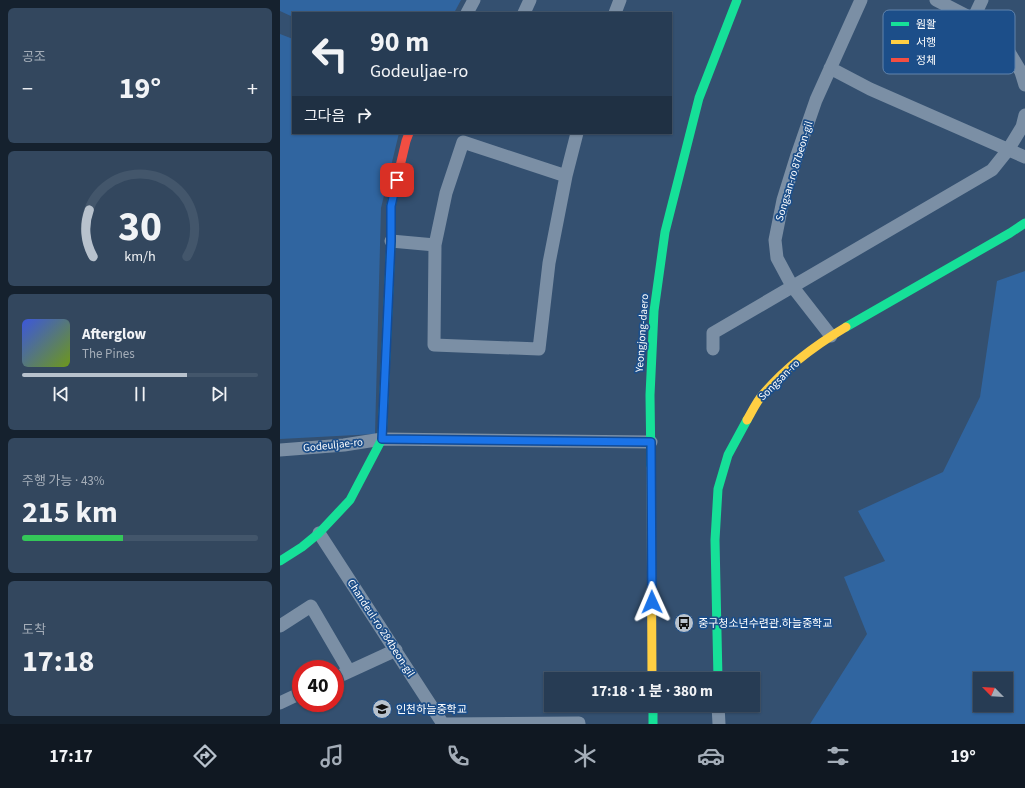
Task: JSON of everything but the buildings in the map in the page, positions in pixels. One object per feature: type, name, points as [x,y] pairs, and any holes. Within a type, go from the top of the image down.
[{"type":"street","points":[[468,12],[474,0]]},
{"type":"street","points":[[524,12],[530,0]]},
{"type":"street","points":[[615,12],[620,0]]},
{"type":"street","name":"Yeongjong-daero","points":[[652,672],[650,395],[654,311],[665,232],[699,98],[737,0]]},
{"type":"street","name":"Songsan-ro 87beon-gil","points":[[831,336],[792,286],[777,258],[775,240],[783,200],[816,100],[861,0]]},
{"type":"street","points":[[936,0],[955,10]]},
{"type":"street","points":[[977,10],[982,0]]},
{"type":"street","points":[[1015,62],[1021,72],[1025,85]]},
{"type":"street","points":[[830,68],[870,89],[1025,157]]},
{"type":"street","points":[[713,348],[713,333],[992,170],[1008,150],[1022,127],[1025,115]]},
{"type":"street","points":[[280,561],[319,533],[350,500],[382,439],[391,241],[391,206],[409,134]]},
{"type":"street","points":[[566,176],[463,142],[446,193],[435,245],[434,345],[539,349],[549,263],[566,176],[577,134]]},
{"type":"street","name":"Songsan-ro","points":[[718,672],[715,540],[718,489],[728,455],[759,399],[791,365],[831,336],[964,260],[1025,223]]},
{"type":"street","points":[[391,241],[435,245]]},
{"type":"street","name":"Godeuljae-ro","points":[[280,450],[344,445],[382,439],[651,442]]},
{"type":"street","name":"Chandeul-ro 284beon-gil","points":[[319,533],[443,724]]},
{"type":"street","points":[[280,626],[311,606],[349,671]]},
{"type":"street","points":[[344,674],[396,650]]},
{"type":"street","points":[[280,703],[292,697]]},
{"type":"street","points":[[653,712],[653,724]]},
{"type":"street","points":[[718,712],[719,724]]},
{"type":"street","points":[[443,724],[579,722],[579,724]]},
{"type":"shaded area","points":[[280,0],[461,0],[455,12],[292,12],[292,17],[280,11]]},
{"type":"shaded area","points":[[280,34],[292,39],[292,134],[399,134],[381,208],[375,434],[280,439]]},
{"type":"shaded area","points":[[1025,271],[1025,724],[810,724],[867,634],[844,577],[885,561],[858,511],[943,472],[980,397],[997,281]]},
{"type":"traffic: fast","points":[[651,468],[650,395],[654,311],[665,232],[699,98],[737,0]]},
{"type":"traffic: fast","points":[[280,561],[302,547],[319,533],[350,500],[382,439],[391,241],[391,206],[395,187]]},
{"type":"traffic: fast","points":[[846,327],[1025,223]]},
{"type":"traffic: fast","points":[[718,672],[715,540],[718,489],[728,455],[747,420]]},
{"type":"traffic: fast","points":[[653,712],[653,724]]},
{"type":"traffic: slow","points":[[747,420],[760,398],[779,377],[811,350],[846,327]]},
{"type":"traffic: slow","points":[[651,468],[652,672]]},
{"type":"traffic: jam","points":[[395,187],[409,134]]},
{"type":"place","name":"중구청소년수련관.하늘중학교","points":[[684,623]]},
{"type":"place","name":"인천하늘중학교","points":[[382,709]]},
{"type":"route","points":[[397,180],[391,206],[391,241],[382,439],[651,442],[652,602]]}]
